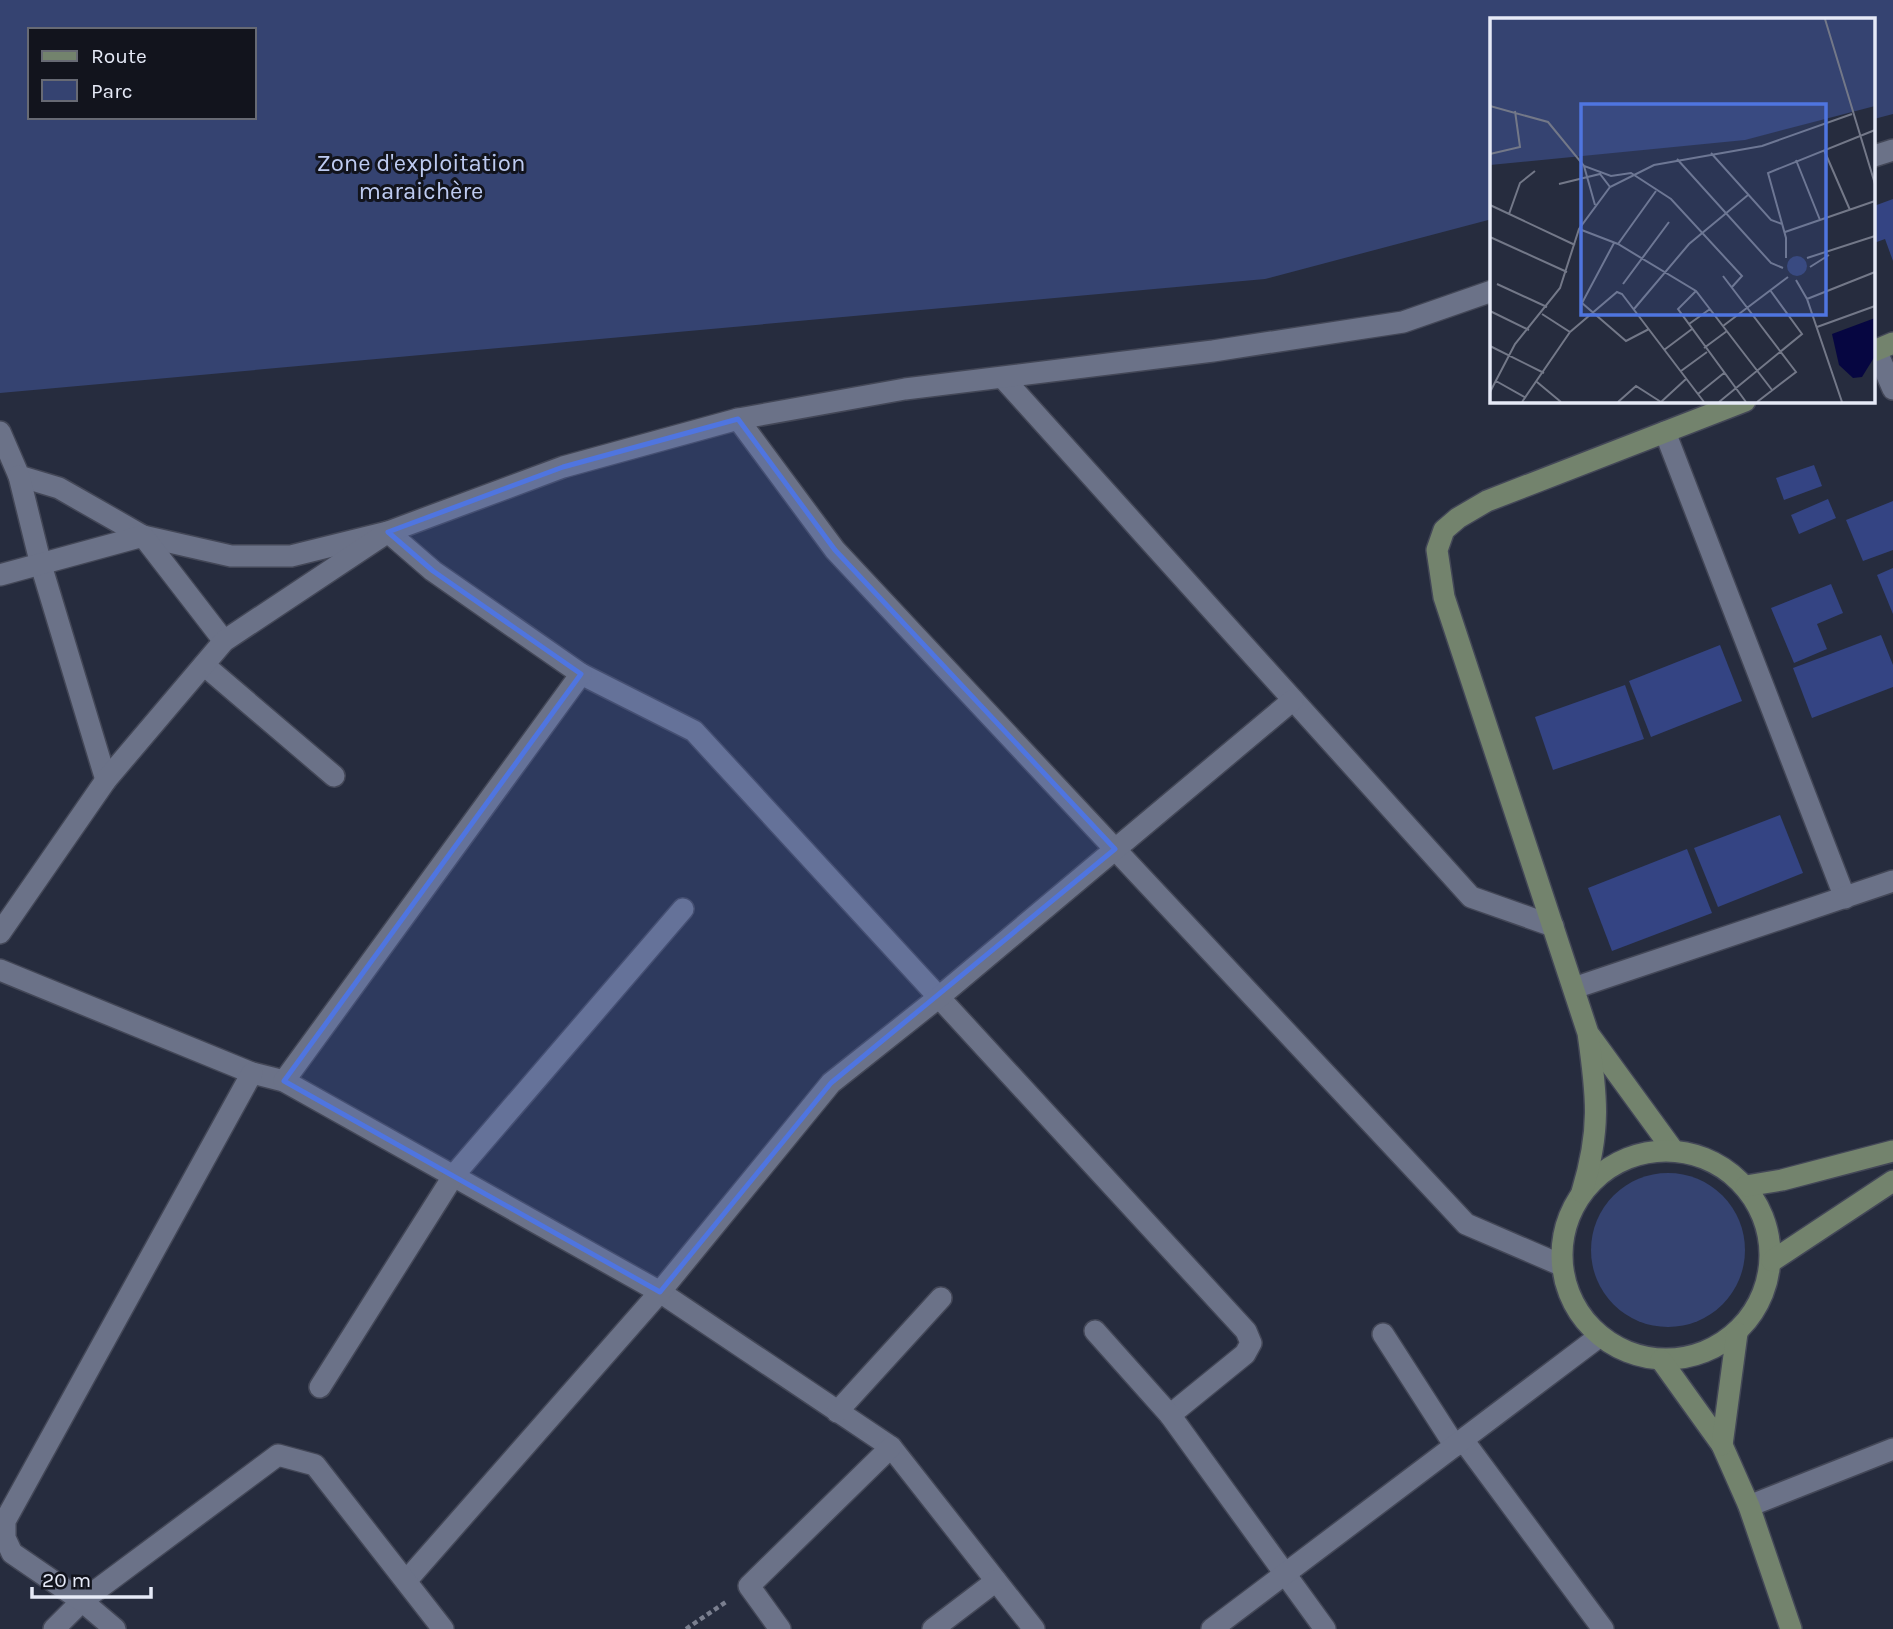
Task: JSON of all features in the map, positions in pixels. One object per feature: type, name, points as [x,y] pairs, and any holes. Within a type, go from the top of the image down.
[{"type":"street","points":[[1876,155],[1893,150]]},
{"type":"street","points":[[19,476],[59,488],[143,536],[231,556],[291,555],[388,533],[563,467],[738,419],[905,389],[1213,351],[1403,322],[1490,292]]},
{"type":"street","points":[[1881,348],[1893,390]]},
{"type":"street","points":[[1003,378],[1471,897],[1553,926]]},
{"type":"street","points":[[1582,1192],[1606,1168],[1639,1153],[1673,1150],[1713,1161],[1746,1186],[1766,1220],[1772,1261],[1762,1300],[1737,1332],[1702,1354],[1661,1360],[1629,1353],[1600,1336],[1574,1304],[1561,1265],[1562,1239],[1569,1214],[1582,1192],[1592,1158],[1598,1101],[1588,1033],[1444,597],[1437,550],[1444,530],[1487,502],[1742,402]]},
{"type":"street","points":[[738,419],[835,550],[1465,1224],[1561,1265]]},
{"type":"street","points":[[0,432],[19,476],[41,565],[106,780]]},
{"type":"street","points":[[1665,432],[1845,898]]},
{"type":"street","points":[[0,933],[106,780],[224,641],[388,533]]},
{"type":"street","points":[[388,533],[433,571],[581,674],[694,731],[1246,1331],[1251,1343],[1245,1354],[1170,1415]]},
{"type":"street","points":[[0,575],[143,536]]},
{"type":"street","points":[[143,536],[224,641]]},
{"type":"street","points":[[204,665],[334,776]]},
{"type":"street","points":[[284,1082],[581,674]]},
{"type":"street","points":[[407,1580],[660,1292],[831,1083],[938,998],[1293,700]]},
{"type":"street","points":[[1574,988],[1893,881]]},
{"type":"street","points":[[320,1387],[454,1175],[683,909]]},
{"type":"street","points":[[0,970],[252,1073],[284,1082],[660,1292],[891,1447],[1034,1629]]},
{"type":"street","points":[[1588,1033],[1673,1150]]},
{"type":"street","points":[[115,1629],[82,1601],[12,1553],[5,1538],[5,1521],[252,1073]]},
{"type":"street","points":[[1746,1186],[1782,1180],[1893,1151]]},
{"type":"street","points":[[1772,1261],[1893,1181]]},
{"type":"street","points":[[836,1412],[941,1298]]},
{"type":"street","points":[[1095,1331],[1170,1415],[1283,1575],[1325,1629]]},
{"type":"street","points":[[1722,1445],[1737,1332]]},
{"type":"street","points":[[1383,1334],[1459,1443],[1603,1629]]},
{"type":"street","points":[[1212,1629],[1600,1336]]},
{"type":"street","points":[[1661,1360],[1722,1445],[1749,1506],[1791,1629]]},
{"type":"street","points":[[780,1629],[749,1586],[891,1447]]},
{"type":"street","points":[[1749,1506],[1893,1449]]},
{"type":"street","points":[[54,1629],[82,1601],[278,1455],[315,1465],[443,1629]]},
{"type":"street","points":[[933,1629],[996,1581]]},
{"type":"path","points":[[686,1629],[749,1586]]},
{"type":"highlighted area","points":[[738,419],[835,550],[1115,849],[831,1083],[660,1292],[284,1081],[581,674],[433,571],[388,532],[563,467]]},
{"type":"green space","name":"Zone d'exploitation maraichère","points":[[0,0],[1893,0],[1893,114],[1876,118],[1876,18],[1490,18],[1490,220],[1265,279],[0,393]]},
{"type":"green space","points":[[1668,1173],[1698,1178],[1723,1195],[1740,1220],[1745,1250],[1740,1280],[1723,1305],[1698,1322],[1668,1327],[1638,1322],[1613,1305],[1596,1280],[1591,1250],[1596,1220],[1613,1195],[1638,1178]]},
{"type":"building","points":[[1893,199],[1893,261],[1885,239],[1876,242],[1876,205]]},
{"type":"building","points":[[1814,465],[1822,486],[1784,500],[1776,478]]},
{"type":"building","points":[[1828,499],[1836,518],[1799,534],[1791,515]]},
{"type":"building","points":[[1893,501],[1893,550],[1863,561],[1846,520]]},
{"type":"building","points":[[1893,568],[1893,614],[1877,575]]},
{"type":"building","points":[[1831,584],[1843,613],[1817,624],[1827,649],[1794,663],[1771,608]]},
{"type":"building","points":[[1881,635],[1893,665],[1893,687],[1812,718],[1793,668]]},
{"type":"building","points":[[1720,645],[1742,701],[1651,737],[1629,681]]},
{"type":"building","points":[[1625,685],[1644,739],[1553,770],[1535,717]]},
{"type":"building","points":[[1780,815],[1803,873],[1718,907],[1694,848]]},
{"type":"building","points":[[1687,849],[1712,913],[1612,951],[1588,888]]}]
